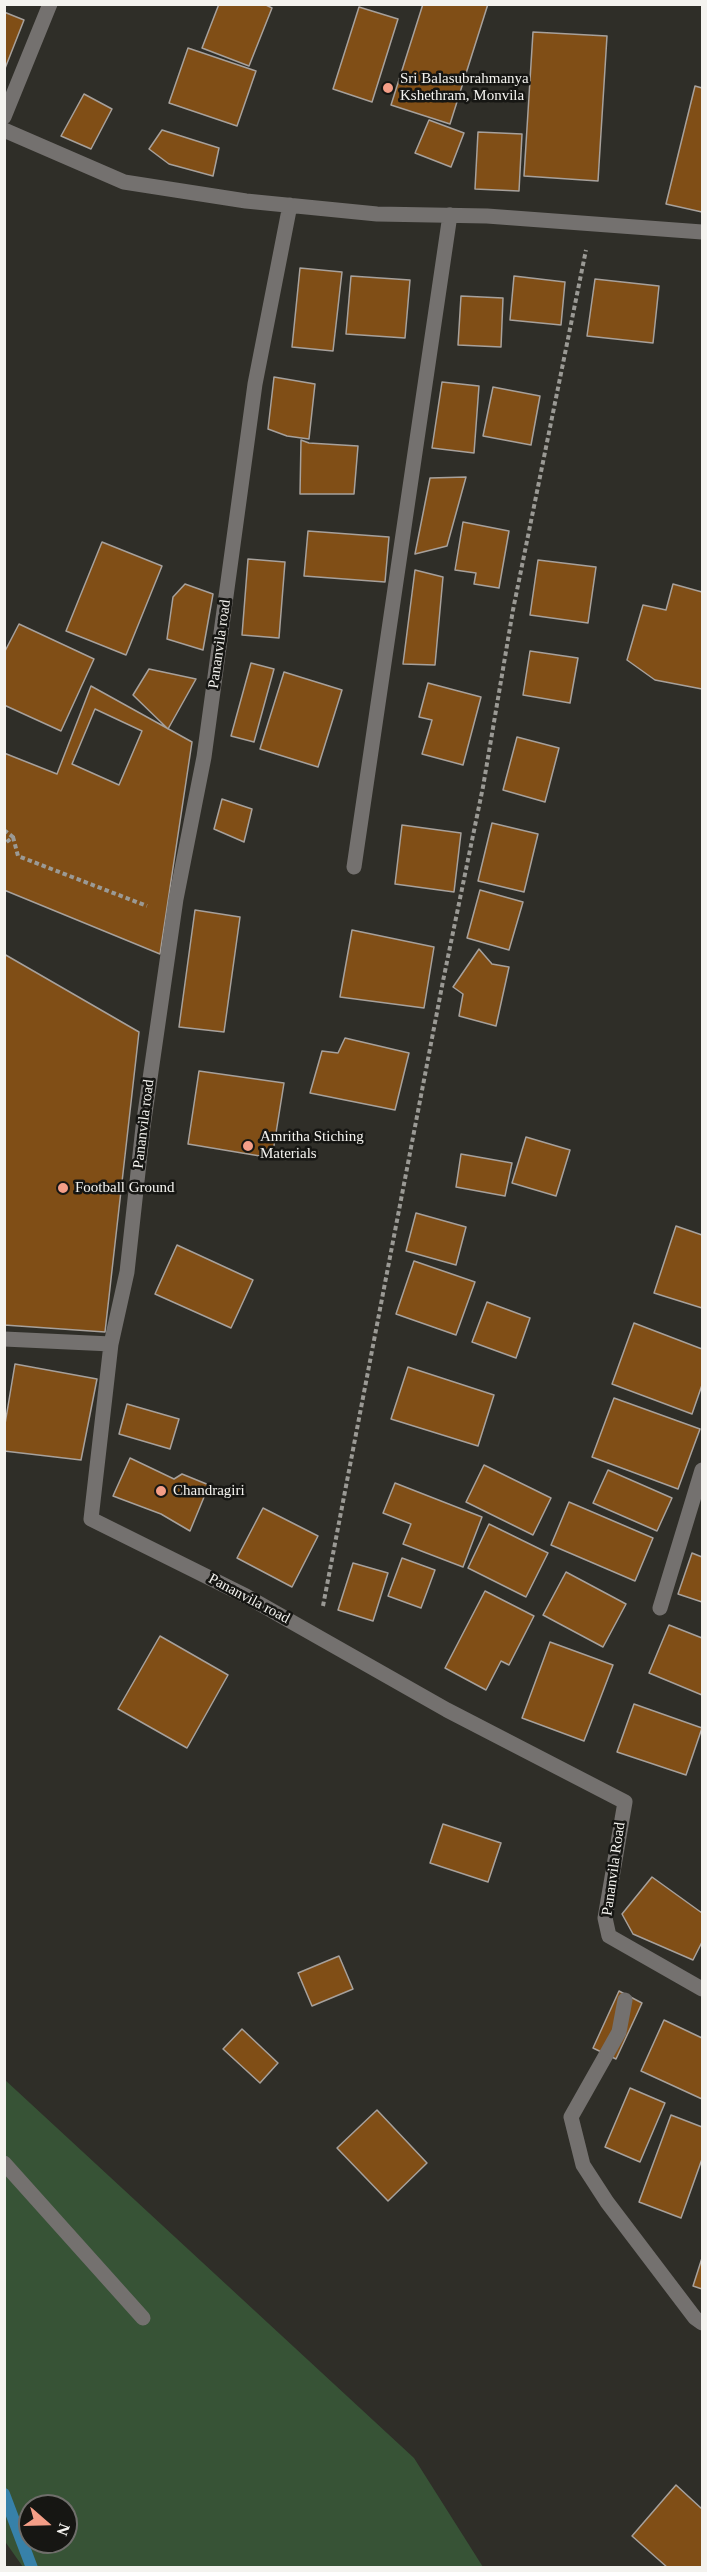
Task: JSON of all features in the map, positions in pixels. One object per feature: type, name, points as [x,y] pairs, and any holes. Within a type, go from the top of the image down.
[{"type":"street","points":[[4,117],[50,4]]},
{"type":"street","points":[[4,130],[124,182],[246,201],[377,214],[450,215],[702,232]]},
{"type":"street","name":"Pananvila road","points":[[290,205],[255,384],[204,757],[174,917],[143,1127],[127,1272],[111,1344],[91,1519],[246,1596],[437,1704],[625,1802]]},
{"type":"street","points":[[354,867],[450,215]]},
{"type":"street","points":[[4,1339],[111,1344]]},
{"type":"street","points":[[660,1608],[702,1470]]},
{"type":"street","name":"Pananvila Road","points":[[625,1802],[605,1918],[609,1936],[702,1989]]},
{"type":"street","points":[[625,2000],[619,2032],[571,2117],[583,2165],[607,2202],[695,2318],[702,2323]]},
{"type":"street","points":[[4,2163],[143,2318]]},
{"type":"path","points":[[318,1636],[349,1465],[483,787],[513,610],[591,223]]},
{"type":"path","points":[[4,830],[13,837],[18,856],[174,917]]},
{"type":"path","points":[[4,844],[13,837]]},
{"type":"green space","points":[[4,2079],[414,2458],[483,2567],[23,2567],[4,2540]]},
{"type":"building","points":[[219,4],[264,4],[272,8],[249,66],[202,48]]},
{"type":"building","points":[[423,4],[488,4],[450,124],[391,105]]},
{"type":"building","points":[[359,7],[398,19],[372,102],[333,89]]},
{"type":"building","points":[[4,12],[24,20],[4,71]]},
{"type":"building","points":[[533,32],[607,36],[598,181],[524,176]]},
{"type":"building","points":[[188,48],[256,71],[237,126],[169,103]]},
{"type":"building","points":[[695,86],[702,88],[702,212],[666,204]]},
{"type":"building","points":[[84,94],[112,109],[91,149],[61,136]]},
{"type":"building","points":[[429,120],[464,133],[451,167],[415,153]]},
{"type":"building","points":[[162,130],[219,148],[213,176],[169,164],[149,149]]},
{"type":"building","points":[[478,132],[522,134],[519,191],[475,189]]},
{"type":"building","points":[[300,268],[342,272],[333,351],[292,347]]},
{"type":"building","points":[[351,276],[410,280],[405,338],[346,334]]},
{"type":"building","points":[[514,276],[565,282],[561,325],[510,320]]},
{"type":"building","points":[[595,279],[659,286],[653,343],[587,336]]},
{"type":"building","points":[[461,296],[503,298],[501,347],[458,345]]},
{"type":"building","points":[[274,377],[315,384],[309,439],[287,436],[268,429]]},
{"type":"building","points":[[442,382],[479,386],[474,453],[432,448]]},
{"type":"building","points":[[493,387],[540,396],[531,445],[483,436]]},
{"type":"building","points":[[301,440],[309,443],[358,446],[354,494],[300,494]]},
{"type":"building","points":[[466,477],[447,546],[415,554],[430,478]]},
{"type":"building","points":[[463,522],[509,531],[499,588],[474,584],[476,573],[455,570]]},
{"type":"building","points":[[308,531],[389,537],[385,582],[304,576]]},
{"type":"building","points":[[102,542],[162,566],[126,655],[66,631]]},
{"type":"building","points":[[248,559],[285,562],[279,638],[242,635]]},
{"type":"building","points":[[538,560],[596,567],[588,623],[530,615]]},
{"type":"building","points":[[415,570],[443,577],[435,665],[403,664]]},
{"type":"building","points":[[185,584],[213,594],[203,650],[167,639],[173,597]]},
{"type":"building","points":[[673,584],[702,592],[702,689],[655,680],[627,660],[643,605],[666,610]]},
{"type":"building","points":[[19,624],[94,659],[61,731],[4,705],[4,653]]},
{"type":"building","points":[[530,651],[578,658],[570,703],[523,695]]},
{"type":"building","points":[[251,663],[274,669],[254,742],[231,736]]},
{"type":"building","points":[[149,669],[196,679],[168,729],[133,695]]},
{"type":"building","points":[[284,672],[342,690],[318,767],[260,749]]},
{"type":"building","points":[[428,683],[481,697],[463,765],[422,754],[432,720],[419,717]]},
{"type":"building","points":[[91,686],[192,742],[160,954],[4,890],[4,753],[57,774]]},
{"type":"building","points":[[95,709],[142,731],[119,785],[72,764]]},
{"type":"building","points":[[517,737],[559,748],[545,802],[503,790]]},
{"type":"building","points":[[222,799],[252,809],[244,842],[214,829]]},
{"type":"building","points":[[492,823],[538,834],[524,892],[478,881]]},
{"type":"building","points":[[402,825],[461,833],[454,892],[395,884]]},
{"type":"building","points":[[480,890],[523,902],[509,950],[467,938]]},
{"type":"building","points":[[195,910],[240,917],[224,1032],[179,1027]]},
{"type":"building","points":[[352,930],[434,947],[424,1008],[340,997]]},
{"type":"building","points":[[479,949],[492,964],[509,967],[496,1026],[459,1016],[463,994],[453,987]]},
{"type":"building","name":"Football Ground","points":[[4,954],[139,1032],[105,1332],[4,1325]]},
{"type":"building","points":[[345,1038],[409,1053],[395,1110],[310,1093],[322,1051],[338,1053]]},
{"type":"building","points":[[199,1071],[284,1083],[272,1158],[188,1144]]},
{"type":"building","points":[[526,1137],[570,1150],[556,1196],[512,1183]]},
{"type":"building","points":[[461,1154],[512,1163],[505,1196],[456,1187]]},
{"type":"building","points":[[416,1213],[466,1227],[456,1265],[406,1251]]},
{"type":"building","points":[[676,1226],[702,1235],[702,1308],[654,1293]]},
{"type":"building","points":[[177,1245],[253,1280],[231,1328],[155,1294]]},
{"type":"building","points":[[414,1261],[475,1282],[456,1335],[396,1314]]},
{"type":"building","points":[[487,1302],[530,1318],[516,1358],[472,1342]]},
{"type":"building","points":[[634,1323],[702,1349],[702,1385],[692,1414],[612,1384]]},
{"type":"building","points":[[15,1364],[97,1379],[81,1460],[4,1451],[4,1430]]},
{"type":"building","points":[[408,1367],[494,1395],[478,1446],[391,1419]]},
{"type":"building","points":[[614,1398],[700,1429],[678,1489],[592,1457]]},
{"type":"building","points":[[127,1404],[179,1419],[170,1449],[119,1434]]},
{"type":"building","name":"Chandragiri","points":[[130,1458],[174,1479],[182,1474],[209,1485],[190,1531],[161,1514],[113,1496]]},
{"type":"building","points":[[484,1465],[551,1498],[533,1535],[466,1502]]},
{"type":"building","points":[[608,1470],[672,1498],[657,1531],[593,1503]]},
{"type":"building","points":[[395,1483],[482,1517],[463,1567],[403,1544],[411,1524],[383,1513]]},
{"type":"building","points":[[569,1502],[653,1538],[635,1581],[551,1545]]},
{"type":"building","points":[[263,1508],[318,1536],[292,1587],[237,1558]]},
{"type":"building","points":[[489,1524],[548,1553],[526,1597],[468,1568]]},
{"type":"building","points":[[692,1553],[702,1557],[702,1602],[678,1594]]},
{"type":"building","points":[[402,1558],[435,1570],[421,1608],[388,1596]]},
{"type":"building","points":[[353,1563],[388,1573],[373,1621],[338,1610]]},
{"type":"building","points":[[566,1572],[626,1604],[603,1647],[543,1615]]},
{"type":"building","points":[[485,1591],[534,1616],[509,1665],[501,1661],[486,1690],[445,1668]]},
{"type":"building","points":[[669,1625],[702,1638],[702,1695],[649,1673]]},
{"type":"building","points":[[160,1636],[228,1675],[187,1748],[118,1709]]},
{"type":"building","points":[[550,1642],[613,1665],[584,1741],[522,1718]]},
{"type":"building","points":[[634,1704],[702,1728],[686,1775],[617,1752]]},
{"type":"building","points":[[443,1824],[501,1843],[488,1882],[430,1863]]},
{"type":"building","points":[[652,1877],[702,1913],[702,1942],[693,1960],[633,1934],[622,1914]]},
{"type":"building","points":[[339,1956],[353,1989],[312,2006],[298,1973]]},
{"type":"building","points":[[619,1991],[642,2003],[616,2059],[593,2048]]},
{"type":"building","points":[[664,2020],[702,2038],[702,2099],[641,2071]]},
{"type":"building","points":[[242,2029],[278,2063],[260,2083],[223,2049]]},
{"type":"building","points":[[630,2088],[665,2103],[640,2162],[605,2147]]},
{"type":"building","points":[[377,2110],[427,2163],[388,2201],[337,2148]]},
{"type":"building","points":[[671,2115],[702,2127],[702,2159],[681,2218],[639,2202]]},
{"type":"building","points":[[702,2258],[702,2289],[693,2286]]},
{"type":"building","points":[[676,2485],[702,2509],[702,2568],[668,2568],[632,2536]]},
{"type":"waterway","points":[[4,2494],[32,2568]]},
{"type":"place","name":"Sri Balasubrahmanya Kshethram, Monvila","points":[[388,88]]},
{"type":"place","name":"Amritha Stiching Materials","points":[[248,1146]]},
{"type":"place","name":"Football Ground","points":[[63,1188]]},
{"type":"place","name":"Chandragiri","points":[[161,1491]]}]
